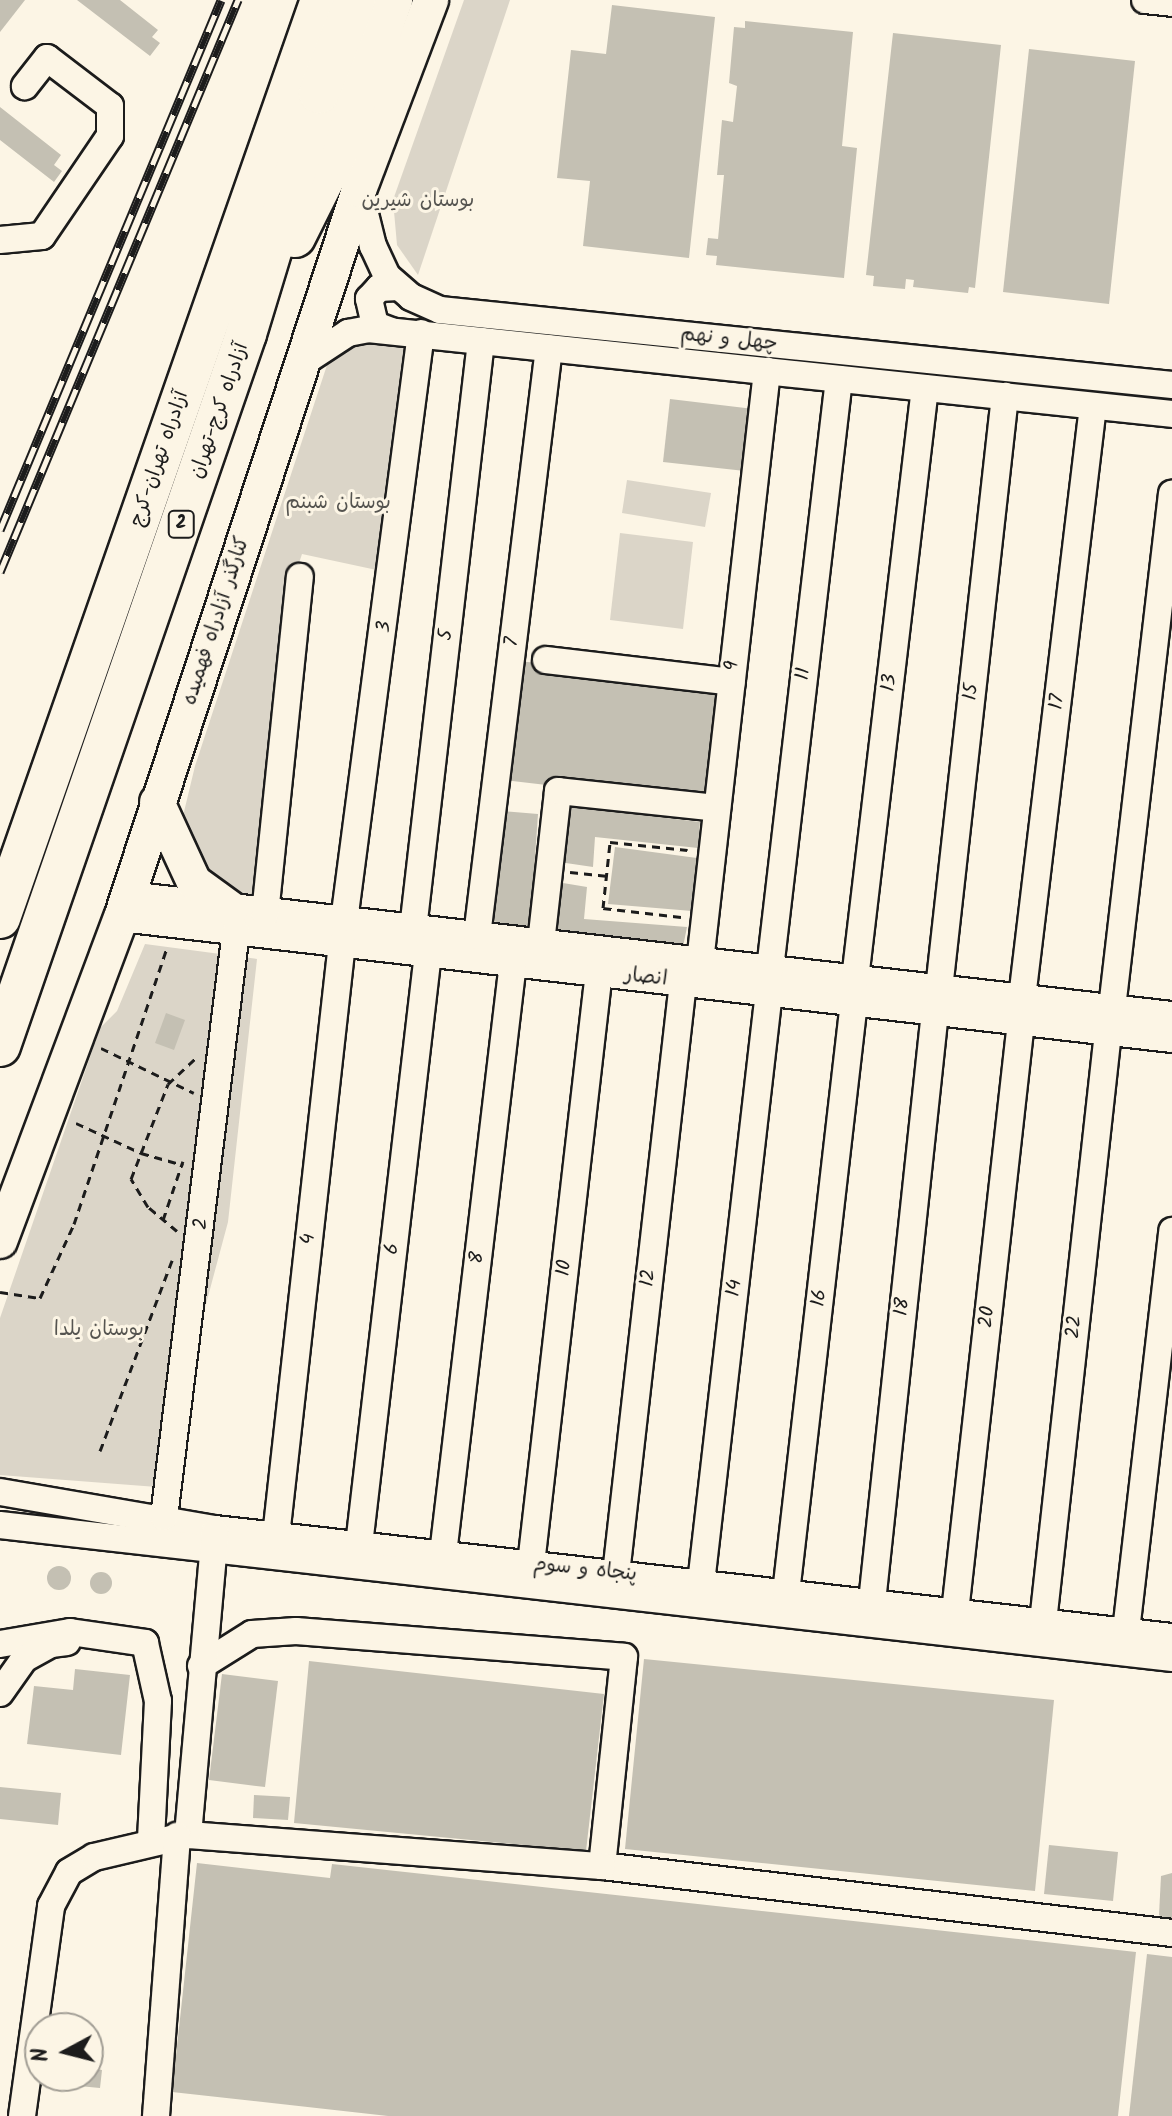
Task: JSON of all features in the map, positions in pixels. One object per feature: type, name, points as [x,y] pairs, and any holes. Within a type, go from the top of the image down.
[{"type":"highway","name":"آزادراه تهران-کرج","points":[[0,918],[321,0]]},
{"type":"highway","name":"آزادراه کرج-تهران","points":[[0,1046],[246,334],[319,93],[355,0]]},
{"type":"highway","points":[[246,334],[336,155],[392,0]]},
{"type":"main road","name":"کنارگذر آزادراه فهمیده","points":[[0,1241],[124,907],[359,190],[431,0]]},
{"type":"main road","points":[[157,802],[194,882],[233,920]]},
{"type":"street","points":[[1145,0],[1172,3]]},
{"type":"street","points":[[0,240],[42,236],[110,136],[110,106],[47,58],[25,86]]},
{"type":"street","name":"چهل و نهم","points":[[359,190],[373,246],[398,287],[440,310],[1172,385]]},
{"type":"street","points":[[391,331],[375,325],[369,299],[379,288],[398,287]]},
{"type":"street","name":"چهل و نهم","points":[[304,362],[348,333],[391,331],[1172,414]]},
{"type":"street","name":"3","points":[[343,932],[421,333]]},
{"type":"street","name":"5","points":[[413,929],[481,341]]},
{"type":"street","name":"7","points":[[477,936],[549,348]]},
{"type":"street","name":"9","points":[[700,962],[767,371]]},
{"type":"street","name":"11","points":[[770,981],[839,379]]},
{"type":"street","name":"13","points":[[854,991],[925,388]]},
{"type":"street","name":"15","points":[[937,1000],[1005,396]]},
{"type":"street","name":"17","points":[[1022,1010],[1093,406]]},
{"type":"street","name":"22","points":[[1043,1622],[1172,493]]},
{"type":"street","points":[[265,914],[300,577]]},
{"type":"street","points":[[546,660],[732,682]]},
{"type":"street","points":[[541,943],[558,791],[717,808]]},
{"type":"street","name":"انصار","points":[[124,907],[343,932],[413,929],[541,943],[700,962],[770,981]]},
{"type":"street","name":"انصار","points":[[124,907],[174,928],[265,914],[428,953],[683,982],[770,981],[937,1000],[1110,1020],[1172,1039]]},
{"type":"street","name":"2","points":[[164,1517],[199,1153],[233,920]]},
{"type":"street","name":"4","points":[[276,1536],[343,932]]},
{"type":"street","name":"6","points":[[359,1545],[428,953]]},
{"type":"street","name":"8","points":[[443,1554],[513,963]]},
{"type":"street","name":"10","points":[[531,1564],[599,972]]},
{"type":"street","name":"14","points":[[701,1583],[770,981]]},
{"type":"street","name":"12","points":[[616,1574],[683,982]]},
{"type":"street","name":"16","points":[[786,1593],[854,991]]},
{"type":"street","name":"18","points":[[872,1602],[937,1000]]},
{"type":"street","name":"20","points":[[955,1612],[1022,1010]]},
{"type":"street","name":"انصار","points":[[1110,1020],[1172,1015]]},
{"type":"street","points":[[1126,1631],[1172,1231]]},
{"type":"street","name":"پنجاه و سوم","points":[[0,1492],[164,1517],[214,1540],[276,1536],[1172,1637]]},
{"type":"street","name":"پنجاه و سوم","points":[[0,1525],[214,1540],[1172,1658]]},
{"type":"street","points":[[156,2116],[172,1837],[201,1666],[214,1540]]},
{"type":"street","points":[[201,1666],[252,1634],[296,1631],[624,1657],[602,1866]]},
{"type":"street","points":[[0,1644],[70,1632],[145,1643],[152,1661],[158,1701],[172,1837]]},
{"type":"street","points":[[0,1693],[24,1659],[51,1644],[114,1638]]},
{"type":"street","points":[[22,2116],[51,1906],[69,1872],[94,1857],[172,1837],[602,1866],[1172,1933]]},
{"type":"path","points":[[705,920],[603,908],[606,876],[610,842],[712,853]]},
{"type":"path","points":[[549,869],[606,876]]},
{"type":"path","points":[[0,1292],[40,1298],[74,1224],[174,928]]},
{"type":"path","points":[[93,1045],[129,1059],[168,1084],[194,1093]]},
{"type":"path","points":[[181,1235],[163,1220],[131,1179],[168,1084],[199,1055]]},
{"type":"path","points":[[198,1081],[194,1093],[198,1102]]},
{"type":"path","points":[[76,1123],[141,1153],[182,1166]]},
{"type":"path","points":[[182,1166],[199,1153]]},
{"type":"path","points":[[163,1220],[182,1166],[199,1153]]},
{"type":"path","points":[[100,1451],[176,1249]]},
{"type":"green space","name":"بوستان شیرین","points":[[464,0],[510,0],[418,275],[397,245],[393,200]]},
{"type":"green space","name":"بوستان شبنم","points":[[411,339],[386,572],[302,554],[292,584],[260,906],[213,889],[185,832],[183,816],[195,766],[328,362],[350,343]]},
{"type":"green space","points":[[627,480],[711,493],[705,527],[622,513]]},
{"type":"green space","points":[[620,533],[693,542],[683,629],[610,620]]},
{"type":"green space","name":"بوستان یلدا","points":[[145,944],[257,959],[228,1222],[157,1487],[0,1475],[0,1318],[100,1028],[117,1011]]},
{"type":"building","points":[[0,0],[25,0],[0,32]]},
{"type":"building","points":[[77,0],[120,0],[158,30],[152,37],[160,43],[150,56]]},
{"type":"building","points":[[612,5],[715,17],[689,258],[583,246],[590,181],[557,178],[571,50],[606,54]]},
{"type":"building","points":[[745,21],[853,32],[842,146],[857,148],[844,278],[716,265],[717,256],[706,255],[708,238],[718,239],[724,175],[717,175],[722,120],[733,122],[737,86],[729,83],[734,27],[745,28]]},
{"type":"building","points":[[893,33],[1001,45],[975,288],[969,287],[968,293],[913,287],[914,280],[906,279],[905,289],[873,286],[874,276],[866,275]]},
{"type":"building","points":[[1029,49],[1135,61],[1109,304],[1003,292]]},
{"type":"building","points":[[0,107],[61,155],[54,165],[62,171],[54,182],[0,140]]},
{"type":"building","points":[[670,399],[762,410],[754,472],[663,462]]},
{"type":"building","points":[[511,660],[731,686],[718,805],[496,779]]},
{"type":"building","points":[[567,806],[700,822],[698,848],[595,837],[593,867],[559,862]]},
{"type":"building","points":[[501,811],[538,814],[530,929],[492,921]]},
{"type":"building","points":[[615,847],[697,858],[692,911],[608,904]]},
{"type":"building","points":[[557,882],[587,887],[584,919],[687,927],[682,952],[552,939]]},
{"type":"building","points":[[166,1013],[185,1020],[174,1050],[155,1043]]},
{"type":"building","points":[[59,1566],[68,1569],[71,1578],[68,1587],[59,1590],[50,1587],[47,1578],[50,1569]]},
{"type":"building","points":[[101,1572],[109,1575],[112,1583],[109,1591],[101,1594],[93,1591],[90,1583],[93,1575]]},
{"type":"building","points":[[644,1659],[1054,1700],[1035,1891],[625,1849]]},
{"type":"building","points":[[309,1661],[604,1694],[586,1851],[294,1823]]},
{"type":"building","points":[[75,1669],[130,1675],[121,1755],[27,1744],[34,1686],[73,1690]]},
{"type":"building","points":[[222,1674],[278,1681],[265,1787],[209,1780]]},
{"type":"building","points":[[0,1787],[61,1793],[58,1825],[0,1819]]},
{"type":"building","points":[[254,1795],[290,1797],[288,1820],[253,1818]]},
{"type":"building","points":[[1049,1845],[1118,1852],[1113,1901],[1044,1894]]},
{"type":"building","points":[[197,1863],[330,1878],[332,1864],[1136,1952],[1118,2116],[388,2116],[172,2092]]},
{"type":"building","points":[[1172,1873],[1172,1922],[1159,1915],[1161,1876]]},
{"type":"building","points":[[1147,1954],[1172,1957],[1172,2116],[1129,2116]]},
{"type":"railway","points":[[0,530],[221,0]]},
{"type":"railway","points":[[0,572],[238,0]]}]
